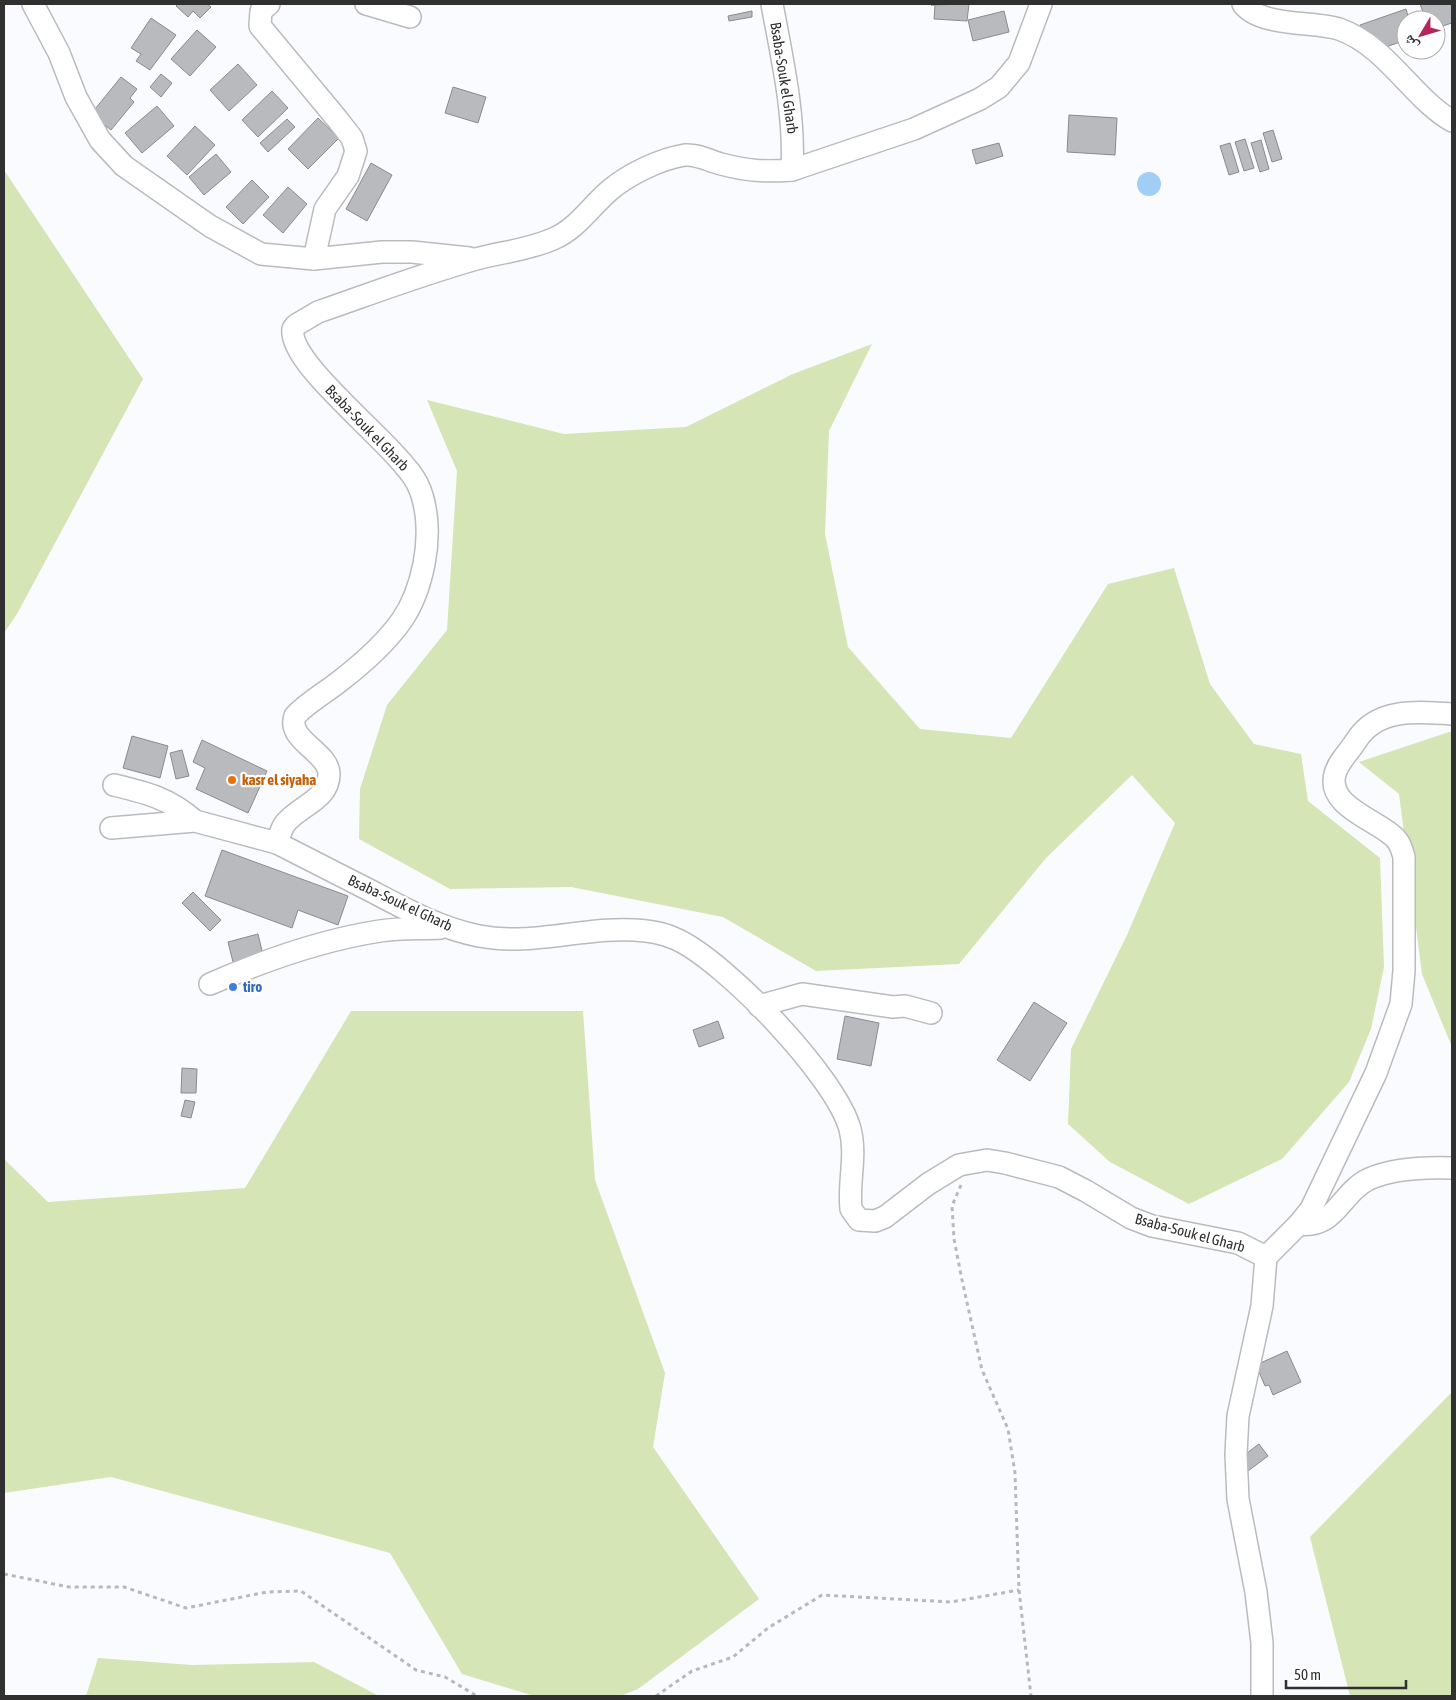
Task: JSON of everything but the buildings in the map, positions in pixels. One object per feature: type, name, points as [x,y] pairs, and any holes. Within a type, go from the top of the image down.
[{"type":"street","points":[[33,4],[100,140],[124,166],[210,226],[261,254],[314,259],[382,252],[477,258]]},
{"type":"street","points":[[269,4],[261,11],[260,26],[352,138],[356,151],[348,176],[325,209],[314,259]]},
{"type":"street","points":[[366,4],[410,17]]},
{"type":"street","name":"Bsaba-Souk el Gharb","points":[[772,4],[788,92],[794,139],[792,170],[761,173],[719,164],[699,156],[687,155],[671,159],[626,180],[610,190],[569,231],[553,240],[528,248],[477,258],[318,312],[296,325],[293,329],[295,343],[314,372],[395,455],[417,483],[423,499],[428,535],[420,580],[402,620],[368,657],[295,716],[295,727],[329,768],[330,775],[323,792],[285,824],[277,843],[447,928],[479,936],[522,941],[587,931],[626,930],[661,934],[676,939],[692,948],[778,1024],[835,1094],[843,1112],[852,1142],[850,1209],[859,1220],[866,1222],[885,1217],[945,1173],[959,1165],[972,1162],[1005,1163],[1059,1177],[1131,1218],[1152,1226],[1238,1243],[1266,1257]]},
{"type":"street","points":[[792,170],[914,129],[980,99],[999,87],[1019,63],[1041,4]]},
{"type":"street","points":[[1244,4],[1255,14],[1290,22],[1338,29],[1354,36],[1383,56],[1429,103],[1452,120]]},
{"type":"street","points":[[1262,1696],[1262,1643],[1256,1592],[1238,1499],[1236,1454],[1238,1416],[1262,1306],[1266,1257],[1299,1224],[1311,1209],[1376,1073],[1401,1004],[1404,970],[1404,857],[1402,848],[1395,837],[1340,798],[1335,785],[1335,774],[1360,735],[1372,722],[1385,716],[1452,714]]},
{"type":"street","points":[[114,785],[164,799],[174,804],[194,821]]},
{"type":"street","points":[[111,828],[194,821],[277,843]]},
{"type":"street","points":[[210,984],[254,965],[308,946],[381,931],[447,928]]},
{"type":"street","points":[[759,1006],[802,994],[893,1007],[905,1006],[931,1013]]},
{"type":"street","points":[[1299,1224],[1311,1226],[1322,1223],[1329,1218],[1357,1187],[1370,1179],[1405,1169],[1452,1168]]},
{"type":"path","points":[[972,1162],[952,1206],[954,1239],[982,1370],[1008,1430],[1018,1508],[1016,1539],[1031,1696]]},
{"type":"path","points":[[4,1574],[68,1587],[124,1587],[186,1608],[267,1592],[301,1591],[416,1670],[445,1677],[477,1696]]},
{"type":"path","points":[[656,1696],[692,1671],[733,1657],[768,1628],[822,1595],[951,1602],[1020,1590]]},
{"type":"green space","points":[[4,170],[143,379],[17,614],[4,633]]},
{"type":"green space","points":[[872,344],[829,431],[825,534],[848,647],[920,729],[1011,738],[1108,584],[1174,568],[1210,684],[1254,744],[1301,754],[1308,801],[1380,858],[1384,967],[1371,1029],[1349,1082],[1282,1159],[1189,1204],[1110,1162],[1068,1124],[1071,1049],[1127,935],[1175,823],[1132,775],[1046,858],[959,964],[816,971],[723,917],[571,887],[450,889],[359,839],[360,789],[387,705],[447,630],[457,471],[427,400],[564,434],[686,427],[793,374]]},
{"type":"green space","points":[[1452,731],[1452,1047],[1422,974],[1399,794],[1359,762]]},
{"type":"green space","points":[[351,1011],[583,1011],[595,1180],[665,1373],[653,1447],[759,1599],[638,1689],[620,1696],[534,1696],[462,1674],[390,1553],[111,1477],[4,1493],[4,1159],[48,1202],[245,1188]]},
{"type":"green space","points":[[1452,1392],[1452,1696],[1350,1696],[1310,1537]]},
{"type":"green space","points":[[98,1658],[192,1665],[314,1662],[379,1696],[86,1696]]},
{"type":"water","points":[[1149,172],[1158,175],[1161,184],[1158,193],[1149,196],[1140,193],[1137,184],[1140,175]]},
{"type":"place","name":"kasr el siyaha","points":[[232,780]]},
{"type":"place","name":"tiro","points":[[233,987]]}]
